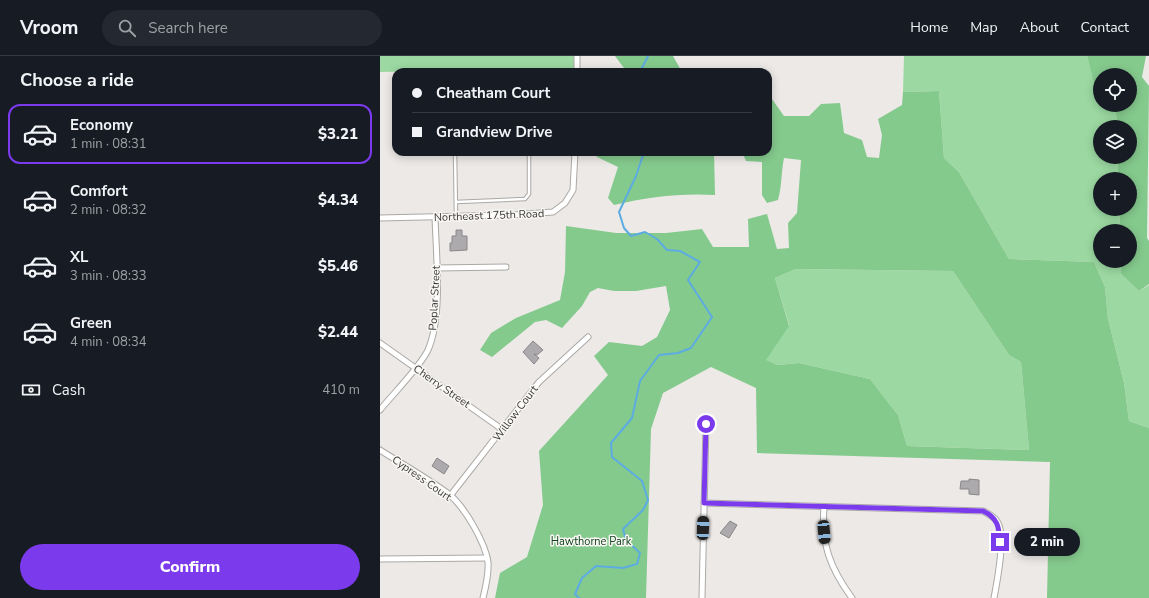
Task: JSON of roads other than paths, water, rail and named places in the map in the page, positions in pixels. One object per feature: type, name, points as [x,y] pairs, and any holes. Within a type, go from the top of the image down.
[{"type":"street","points":[[577,56],[577,68]]},
{"type":"street","name":"Northeast 175th Road","points":[[380,218],[553,212],[565,203],[573,190],[574,156]]},
{"type":"street","name":"Poplar Street","points":[[380,410],[427,352],[432,338],[435,321],[435,217]]},
{"type":"street","points":[[436,268],[506,268]]},
{"type":"street","name":"Willow Court","points":[[450,496],[539,382],[588,337]]},
{"type":"street","name":"Cherry Street","points":[[380,343],[503,430]]},
{"type":"street","points":[[702,598],[706,424]]},
{"type":"street","name":"Cypress Court","points":[[380,450],[450,496],[473,527],[482,542],[487,558],[487,584],[483,598]]},
{"type":"street","points":[[704,503],[983,511],[991,515],[999,526],[1000,555],[994,598]]},
{"type":"street","points":[[824,507],[823,521],[825,543],[831,565],[838,579],[852,598]]},
{"type":"street","points":[[380,559],[487,558]]},
{"type":"lane","points":[[455,156],[456,216]]},
{"type":"lane","points":[[456,202],[525,199],[529,194],[528,156]]},
{"type":"waterway","points":[[642,68],[648,56]]},
{"type":"waterway","points":[[579,598],[575,594],[582,578],[596,566],[623,568],[637,564],[640,553],[626,540],[623,529],[643,510],[648,500],[642,481],[612,457],[611,443],[632,418],[640,381],[659,355],[678,353],[691,348],[712,317],[688,280],[700,262],[680,251],[667,250],[657,239],[645,232],[631,236],[624,228],[619,212],[636,176],[643,156]]},
{"type":"park label","name":"Hawthorne Park","points":[[591,541]]}]
